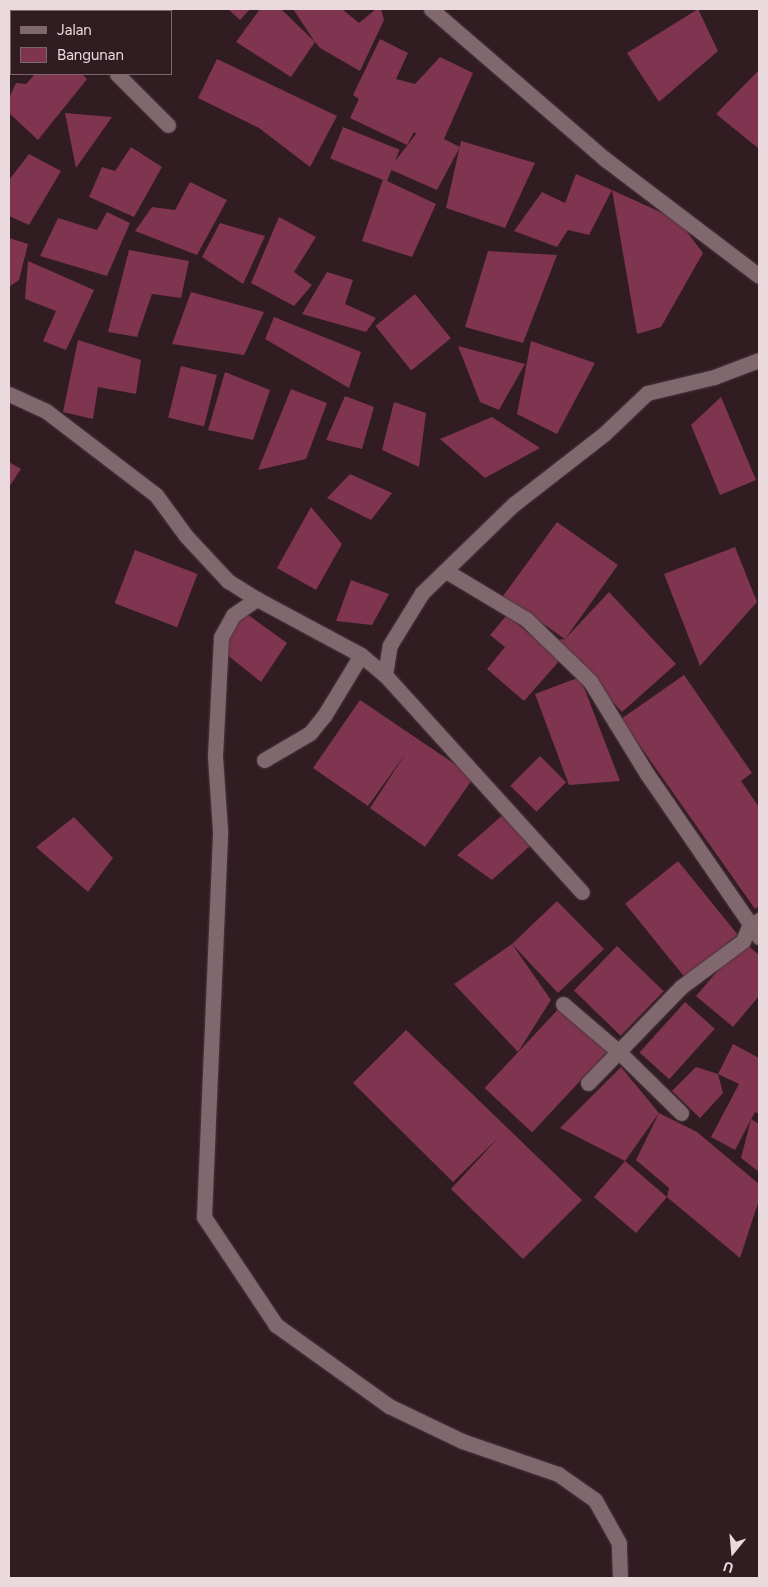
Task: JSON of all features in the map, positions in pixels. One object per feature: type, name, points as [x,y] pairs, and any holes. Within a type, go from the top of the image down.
[{"type":"street","points":[[432,9],[605,159],[759,276]]},
{"type":"street","points":[[118,75],[168,124]]},
{"type":"street","points":[[385,675],[390,645],[422,593],[514,504],[604,434],[648,393],[714,377],[759,360]]},
{"type":"street","points":[[9,394],[46,411],[156,495],[186,536],[228,581],[361,655],[385,675],[582,892]]},
{"type":"street","points":[[446,571],[526,619],[590,681],[756,928],[743,941],[682,987],[588,1083]]},
{"type":"street","points":[[257,598],[232,615],[221,637],[215,756],[220,830],[204,1218],[276,1325],[389,1406],[462,1441],[558,1474],[595,1500],[619,1543],[620,1578]]},
{"type":"street","points":[[264,760],[310,732],[324,716],[361,655]]},
{"type":"street","points":[[563,1004],[619,1052],[681,1113]]},
{"type":"building","points":[[88,9],[164,9],[125,10]]},
{"type":"building","points":[[228,9],[250,9],[240,20]]},
{"type":"building","points":[[260,9],[281,9],[315,42],[291,77],[236,42]]},
{"type":"building","points":[[293,9],[342,9],[359,23],[376,9],[381,9],[384,20],[360,71],[320,48]]},
{"type":"building","points":[[698,9],[718,51],[659,102],[627,53]]},
{"type":"building","points":[[9,14],[10,48],[9,78]]},
{"type":"building","points":[[380,39],[408,53],[396,79],[415,84],[440,57],[473,73],[444,139],[460,147],[437,190],[389,169],[416,134],[414,132],[407,145],[350,118],[359,99],[353,95]]},
{"type":"building","points":[[217,59],[337,116],[310,167],[259,128],[198,98]]},
{"type":"building","points":[[759,70],[759,147],[758,148],[716,114]]},
{"type":"building","points":[[34,75],[83,75],[87,79],[38,140],[9,113],[9,98],[16,83],[26,84]]},
{"type":"building","points":[[65,113],[112,117],[76,168]]},
{"type":"building","points":[[343,127],[400,150],[387,181],[330,159]]},
{"type":"building","points":[[461,141],[535,163],[505,228],[446,208]]},
{"type":"building","points":[[131,147],[162,167],[134,217],[89,197],[102,167],[115,171]]},
{"type":"building","points":[[29,154],[61,171],[29,225],[9,216],[9,180]]},
{"type":"building","points":[[576,174],[612,190],[589,235],[568,230],[557,247],[514,231],[542,192],[565,203]]},
{"type":"building","points":[[383,179],[436,204],[412,257],[362,241]]},
{"type":"building","points":[[190,182],[227,200],[197,255],[135,231],[152,207],[175,210]]},
{"type":"building","points":[[612,190],[678,220],[703,253],[661,327],[637,334]]},
{"type":"building","points":[[107,212],[130,223],[107,276],[40,256],[58,218],[97,230]]},
{"type":"building","points":[[279,217],[316,237],[294,272],[312,285],[294,306],[251,283]]},
{"type":"building","points":[[220,223],[265,236],[243,284],[202,257]]},
{"type":"building","points":[[9,238],[28,244],[19,280],[9,287]]},
{"type":"building","points":[[129,250],[189,261],[181,298],[152,294],[137,337],[108,332]]},
{"type":"building","points":[[488,251],[557,255],[523,343],[465,327]]},
{"type":"building","points":[[28,261],[94,290],[66,350],[43,341],[56,311],[25,299]]},
{"type":"building","points":[[327,272],[353,280],[345,304],[376,318],[366,332],[302,314]]},
{"type":"building","points":[[191,292],[264,312],[244,355],[172,344]]},
{"type":"building","points":[[415,294],[451,338],[411,370],[375,326]]},
{"type":"building","points":[[274,317],[361,352],[349,388],[265,339]]},
{"type":"building","points":[[78,340],[141,360],[136,394],[98,387],[93,419],[63,412]]},
{"type":"building","points":[[531,341],[595,363],[557,434],[517,414]]},
{"type":"building","points":[[458,346],[525,364],[499,410],[480,402]]},
{"type":"building","points":[[181,366],[217,375],[204,426],[168,417]]},
{"type":"building","points":[[225,372],[270,390],[253,440],[208,430]]},
{"type":"building","points":[[291,389],[327,403],[306,459],[258,470]]},
{"type":"building","points":[[345,396],[374,407],[362,449],[326,440]]},
{"type":"building","points":[[721,397],[756,480],[720,495],[691,425]]},
{"type":"building","points":[[394,402],[426,413],[419,467],[382,450]]},
{"type":"building","points":[[492,417],[540,448],[485,478],[440,439]]},
{"type":"building","points":[[9,462],[21,469],[9,487]]},
{"type":"building","points":[[350,474],[392,493],[371,520],[327,498]]},
{"type":"building","points":[[311,507],[342,544],[316,590],[277,568]]},
{"type":"building","points":[[557,522],[618,565],[565,639],[503,596]]},
{"type":"building","points":[[735,547],[757,602],[700,666],[664,574]]},
{"type":"building","points":[[135,550],[198,574],[177,627],[115,603]]},
{"type":"building","points":[[351,580],[389,594],[372,625],[336,621]]},
{"type":"building","points":[[609,592],[676,664],[622,712],[556,640],[565,639]]},
{"type":"building","points":[[240,609],[287,643],[261,682],[221,650]]},
{"type":"building","points":[[507,615],[560,660],[524,701],[487,669],[505,647],[490,635]]},
{"type":"building","points":[[684,675],[752,773],[741,781],[759,807],[759,906],[755,909],[621,719]]},
{"type":"building","points":[[580,677],[620,781],[569,785],[535,694]]},
{"type":"building","points":[[360,700],[474,777],[425,847],[370,808],[406,753],[368,806],[313,768]]},
{"type":"building","points":[[540,756],[566,782],[536,812],[510,786]]},
{"type":"building","points":[[504,814],[531,845],[492,880],[457,855]]},
{"type":"building","points":[[74,817],[113,858],[88,892],[36,847]]},
{"type":"building","points":[[678,861],[738,935],[685,978],[625,904]]},
{"type":"building","points":[[557,901],[604,949],[558,993],[512,944]]},
{"type":"building","points":[[743,941],[759,955],[759,996],[733,1027],[696,996]]},
{"type":"building","points":[[512,944],[551,1000],[518,1052],[454,984]]},
{"type":"building","points":[[617,946],[664,991],[621,1036],[574,991]]},
{"type":"building","points":[[685,1002],[715,1029],[669,1079],[639,1053]]},
{"type":"building","points":[[563,1004],[611,1048],[532,1132],[485,1088]]},
{"type":"building","points":[[406,1030],[582,1200],[523,1259],[451,1189],[499,1137],[453,1182],[353,1083]]},
{"type":"building","points":[[733,1044],[759,1058],[759,1114],[755,1112],[735,1150],[711,1137],[739,1084],[718,1074]]},
{"type":"building","points":[[621,1067],[659,1113],[625,1161],[560,1128]]},
{"type":"building","points":[[696,1067],[718,1074],[723,1093],[700,1118],[672,1091]]},
{"type":"building","points":[[659,1113],[697,1132],[759,1184],[759,1200],[740,1258],[667,1197],[669,1188],[636,1160]]},
{"type":"building","points":[[751,1119],[759,1124],[759,1172],[741,1158]]},
{"type":"building","points":[[625,1161],[667,1197],[636,1233],[594,1197]]}]
